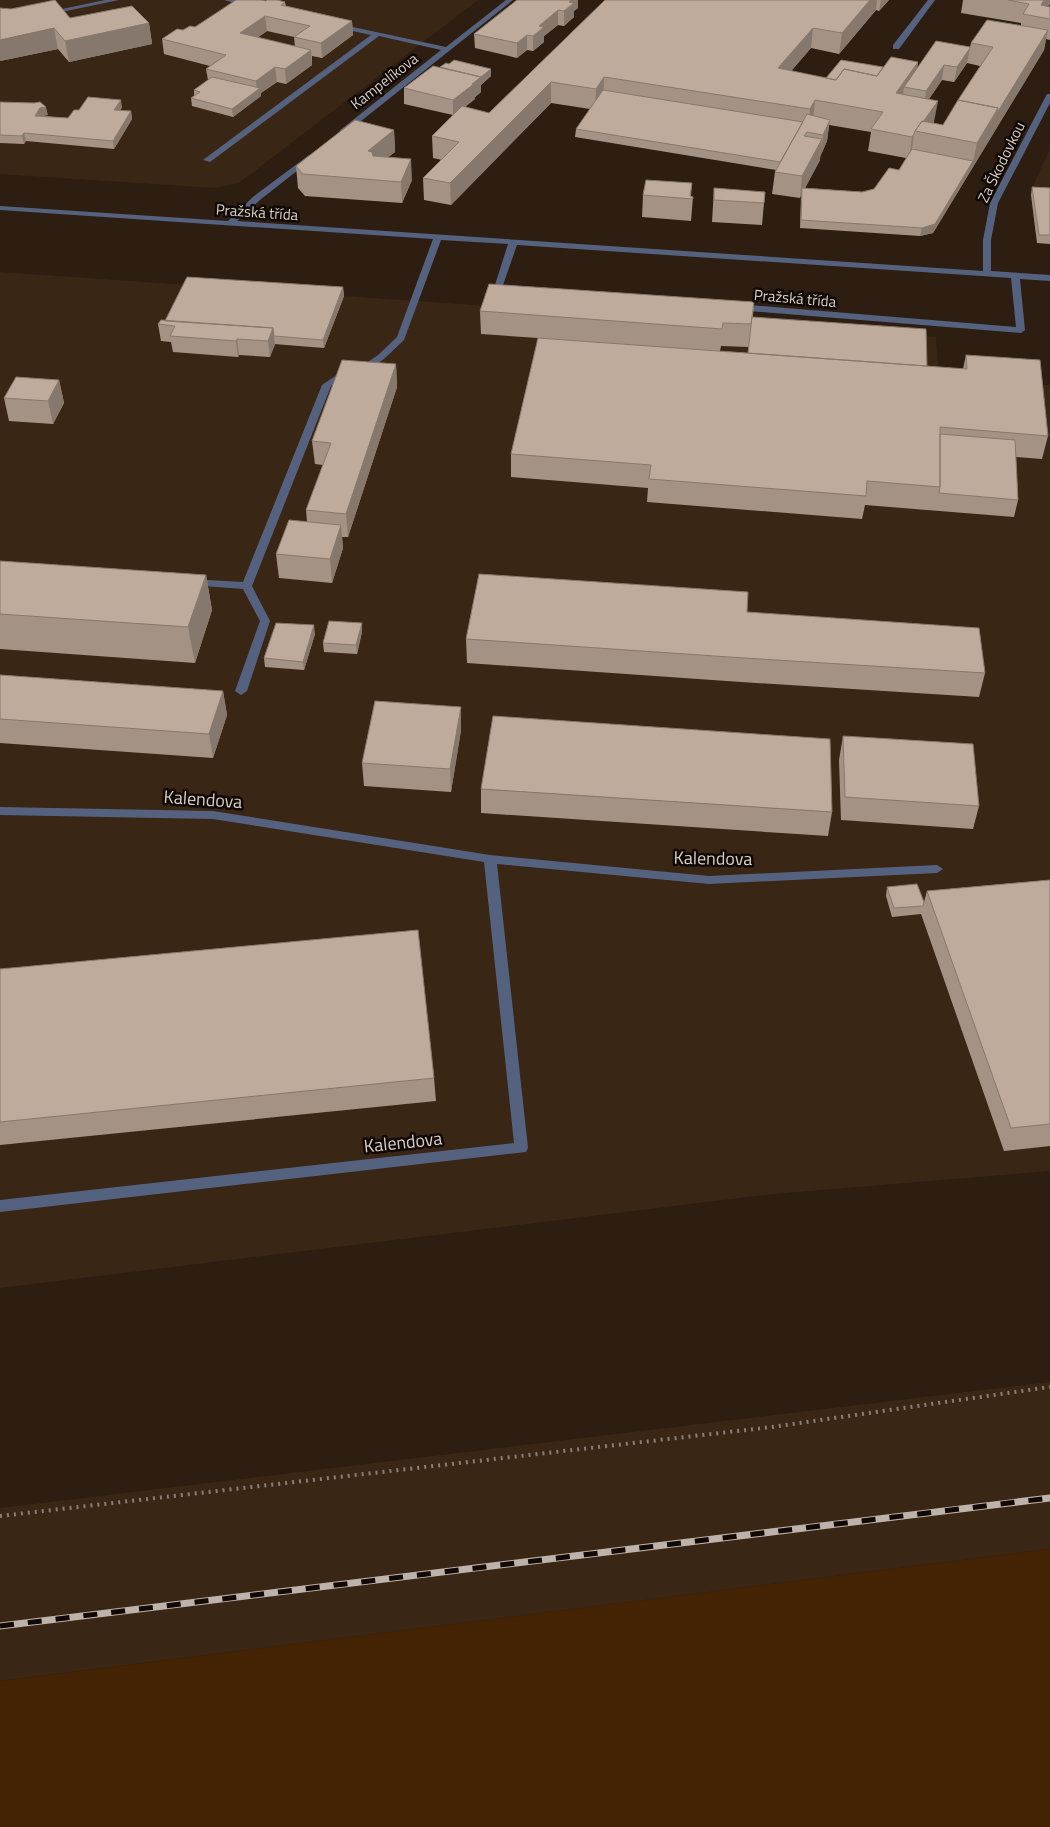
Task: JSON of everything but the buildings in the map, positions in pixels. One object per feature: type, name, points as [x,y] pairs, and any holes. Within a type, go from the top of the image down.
[{"type":"street","points":[[38,15],[116,0]]},
{"type":"street","points":[[227,0],[255,6]]},
{"type":"street","name":"Kampelíkova","points":[[332,138],[510,0]]},
{"type":"street","points":[[896,47],[932,0]]},
{"type":"street","points":[[330,23],[446,49]]},
{"type":"street","points":[[207,160],[377,34]]},
{"type":"street","name":"Za Škodovkou","points":[[987,274],[987,240],[994,203],[1050,96]]},
{"type":"street","points":[[229,224],[257,198],[317,150]]},
{"type":"street","name":"Pražská třída","points":[[0,208],[1050,278]]},
{"type":"street","points":[[241,691],[265,622],[247,586],[327,385],[347,372],[368,366],[401,338],[438,238]]},
{"type":"street","points":[[513,243],[498,288],[518,289]]},
{"type":"street","name":"Pražská třída","points":[[725,306],[1021,330],[1015,276]]},
{"type":"street","points":[[178,581],[247,586]]},
{"type":"street","name":"Kalendova","points":[[0,811],[212,815],[490,859],[709,880],[937,869]]},
{"type":"street","name":"Kalendova","points":[[0,1206],[521,1148],[490,859]]},
{"type":"path","points":[[0,1516],[772,1427],[1050,1387]]},
{"type":"shaded area","points":[[0,0],[478,0],[239,183],[215,188],[0,174]]},
{"type":"shaded area","points":[[1050,149],[1050,193],[1030,192]]},
{"type":"shaded area","points":[[0,272],[936,337],[938,365],[962,378],[1050,385],[1050,1171],[773,1194],[0,1288]]},
{"type":"shaded area","points":[[1050,1382],[1050,1549],[0,1681],[0,1508]]},
{"type":"shaded area","points":[[1050,1549],[1050,1827],[0,1827],[0,1681]]},
{"type":"railway","points":[[0,1626],[1050,1498]]}]
